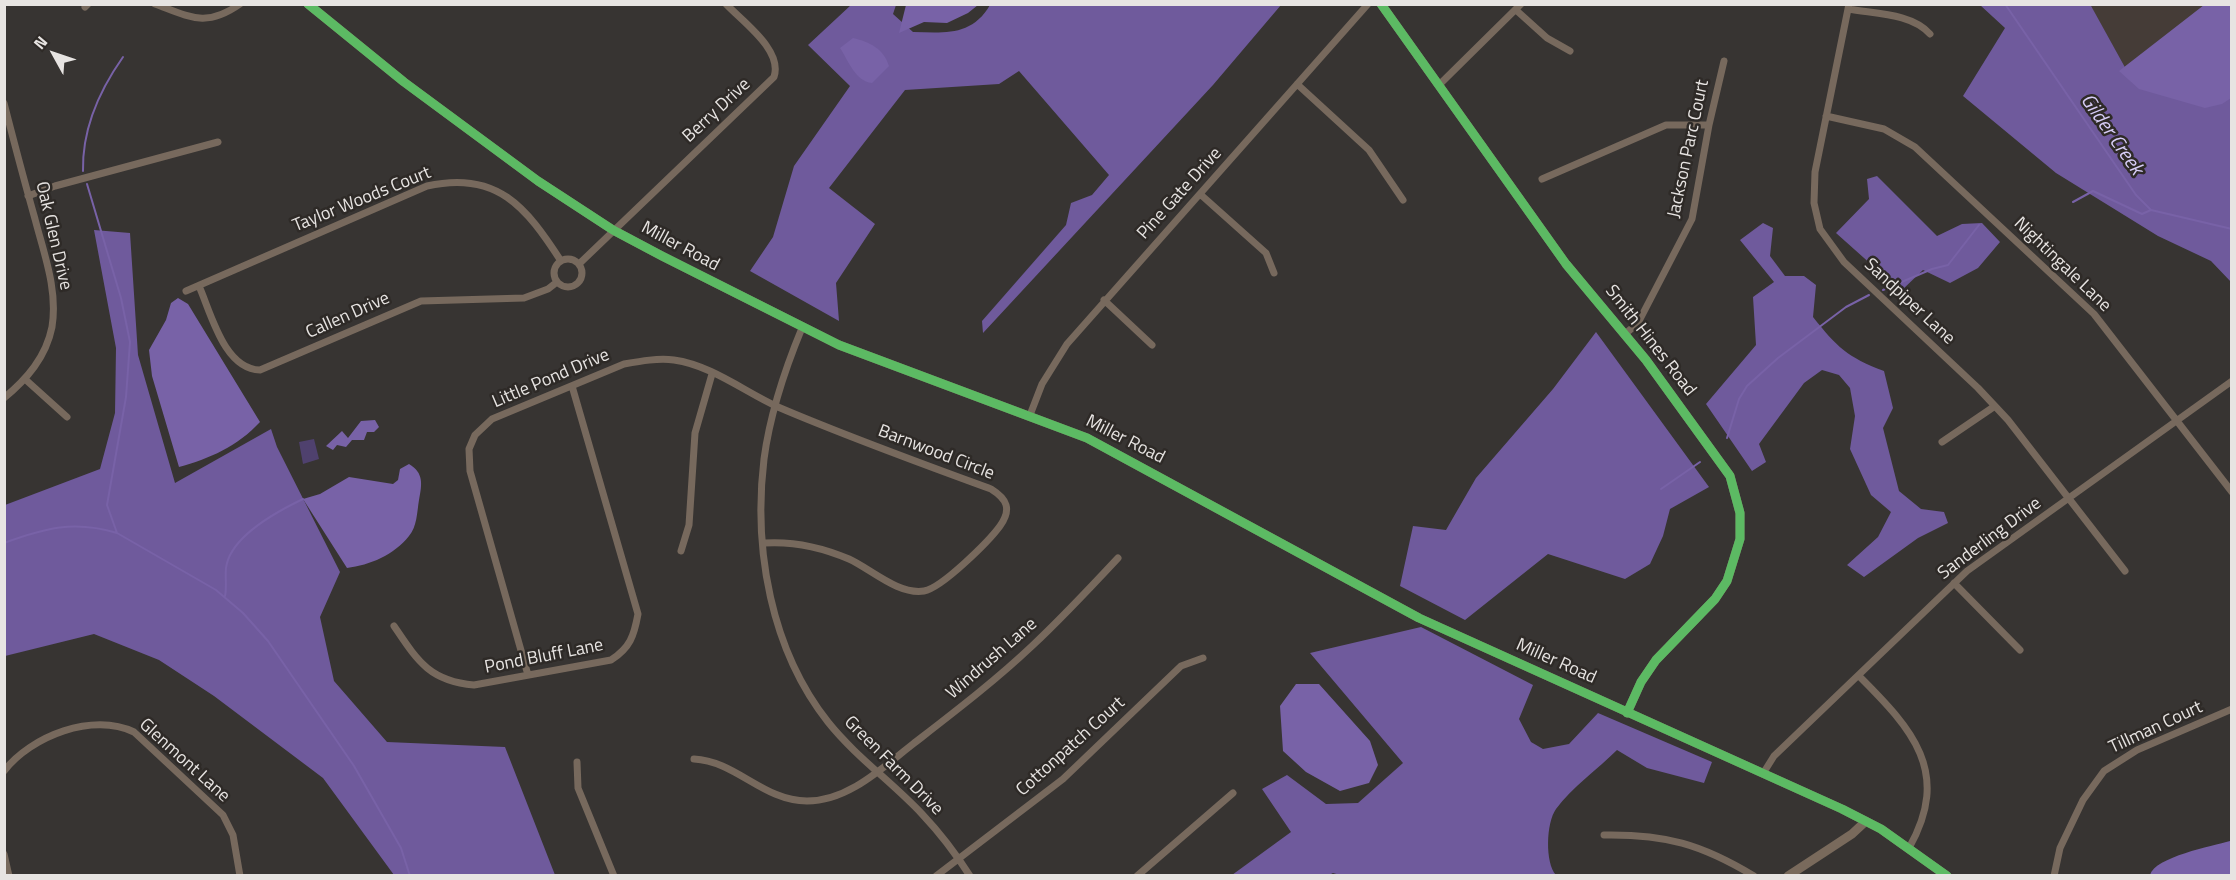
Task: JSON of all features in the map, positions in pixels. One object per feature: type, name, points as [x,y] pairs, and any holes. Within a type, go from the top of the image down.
[{"type":"street","points":[[155,4],[202,20],[225,15],[240,4]]},
{"type":"street","name":"Miller Road","points":[[308,4],[447,114],[538,181],[613,230],[802,327],[892,366],[1030,415],[1111,450],[1419,618],[1627,713],[1764,772],[1866,821],[1909,848],[1947,876]]},
{"type":"street","name":"Berry Drive","points":[[613,230],[774,77],[775,66],[770,51],[726,4]]},
{"type":"street","name":"Pine Gate Drive","points":[[1030,415],[1042,384],[1057,357],[1104,300],[1368,4]]},
{"type":"street","name":"Smith Hines Road","points":[[1381,4],[1566,264],[1625,334],[1730,476],[1740,513],[1740,526],[1738,550],[1727,580],[1714,599],[1656,660],[1641,682],[1627,713]]},
{"type":"street","points":[[1440,84],[1518,7],[1547,38],[1570,51]]},
{"type":"street","points":[[1849,7],[1909,19],[1922,25],[1930,34]]},
{"type":"street","name":"Sandpiper Lane","points":[[1849,7],[1826,116],[1814,189],[1816,216],[1825,239],[1844,262],[1995,406],[2018,432],[2125,571]]},
{"type":"street","name":"Jackson Parc Court","points":[[1625,334],[1638,323],[1692,219],[1709,125],[1724,61]]},
{"type":"street","points":[[1297,84],[1369,150],[1403,200]]},
{"type":"street","name":"Oak Glen Drive","points":[[4,103],[50,278],[53,308],[47,344],[26,380],[4,398]]},
{"type":"street","name":"Nightingale Lane","points":[[1826,116],[1884,129],[1915,147],[2094,314],[2232,492]]},
{"type":"street","points":[[1542,179],[1666,124],[1709,125]]},
{"type":"street","points":[[28,196],[55,186],[218,142]]},
{"type":"street","name":"Taylor Woods Court","points":[[186,291],[427,186],[452,182],[480,184],[510,198],[532,218],[561,261]]},
{"type":"street","points":[[1200,194],[1266,253],[1274,273]]},
{"type":"street","points":[[579,264],[613,230]]},
{"type":"street","points":[[572,259],[579,264],[582,273],[577,284],[568,287],[557,282],[554,272],[561,261],[572,259]]},
{"type":"street","name":"Callen Drive","points":[[199,285],[233,358],[244,368],[260,370],[421,301],[524,298],[548,290],[557,282]]},
{"type":"street","points":[[1104,300],[1152,345]]},
{"type":"street","name":"Green Farm Drive","points":[[802,327],[776,406],[764,458],[764,543],[772,608],[788,657],[807,692],[827,721],[876,772],[922,814],[970,876]]},
{"type":"street","name":"Little Pond Drive","points":[[528,675],[470,471],[470,450],[475,435],[492,419],[624,364],[645,360],[674,360],[712,374],[776,406]]},
{"type":"street","points":[[681,551],[689,525],[695,433],[712,374]]},
{"type":"street","points":[[26,380],[67,417]]},
{"type":"street","name":"Sanderling Drive","points":[[1764,772],[1774,756],[1954,583],[2232,381]]},
{"type":"street","name":"Pond Bluff Lane","points":[[394,626],[425,668],[447,681],[474,685],[611,660],[625,651],[634,635],[638,614],[572,386]]},
{"type":"street","name":"Barnwood Circle","points":[[764,543],[814,546],[851,560],[896,585],[914,591],[926,591],[946,579],[997,531],[1007,513],[1007,504],[1002,496],[991,489],[839,433],[776,406]]},
{"type":"street","points":[[1942,442],[1995,406]]},
{"type":"street","name":"Windrush Lane","points":[[694,759],[721,763],[776,796],[793,800],[822,800],[839,795],[876,772],[949,716],[1031,647],[1118,558]]},
{"type":"street","points":[[1954,583],[2019,651]]},
{"type":"street","name":"Cottonpatch Court","points":[[936,876],[959,861],[1063,779],[1182,666],[1203,658]]},
{"type":"street","points":[[1858,676],[1903,723],[1924,758],[1928,783],[1925,810],[1909,848]]},
{"type":"street","name":"Tillman Court","points":[[2054,876],[2060,848],[2083,800],[2104,771],[2137,750],[2232,709]]},
{"type":"street","name":"Glenmont Lane","points":[[4,771],[37,744],[74,728],[93,724],[125,727],[134,732],[223,815],[233,834],[240,876]]},
{"type":"street","points":[[577,762],[578,788],[614,876]]},
{"type":"street","points":[[1137,876],[1233,793]]},
{"type":"street","points":[[1788,876],[1852,834],[1866,821]]},
{"type":"street","points":[[1604,835],[1643,834],[1680,841],[1729,861],[1754,876]]},
{"type":"street","points":[[4,854],[9,876]]},
{"type":"shaded area","points":[[906,4],[978,5],[968,13],[947,23],[924,22],[899,33]]},
{"type":"shaded area","points":[[2090,4],[2132,80],[2231,98],[2231,282],[2211,261],[2158,236],[2056,173],[1963,96],[2005,28],[1980,5]]},
{"type":"shaded area","points":[[851,5],[896,5],[893,14],[913,32],[936,33],[966,27],[983,15],[990,5],[1281,5],[1213,85],[983,333],[982,321],[1066,225],[1071,203],[1092,195],[1109,175],[1019,71],[999,84],[905,90],[829,188],[875,224],[836,283],[839,321],[750,271],[773,237],[794,166],[850,86],[808,45]]},
{"type":"shaded area","points":[[2090,5],[2231,5],[2132,80]]},
{"type":"shaded area","points":[[2204,5],[2231,5],[2231,98],[2222,104],[2205,108],[2139,89],[2119,71]]},
{"type":"shaded area","points":[[853,38],[876,47],[887,60],[889,66],[872,83],[857,74],[840,48]]},
{"type":"shaded area","points":[[1877,176],[1937,236],[1962,224],[1982,223],[2000,242],[1978,268],[1950,283],[1923,270],[1901,291],[1836,233],[1869,199],[1867,179]]},
{"type":"shaded area","points":[[1763,223],[1773,228],[1770,256],[1785,276],[1804,276],[1816,285],[1813,317],[1821,327],[1836,344],[1852,356],[1884,371],[1893,408],[1883,428],[1899,491],[1921,509],[1944,512],[1948,523],[1918,538],[1864,577],[1847,565],[1878,537],[1891,512],[1871,495],[1850,449],[1855,416],[1850,388],[1839,375],[1822,370],[1804,383],[1759,444],[1766,462],[1752,471],[1706,404],[1756,345],[1753,297],[1774,282],[1740,240]]},
{"type":"shaded area","points":[[94,230],[130,233],[138,355],[175,483],[271,429],[277,447],[340,572],[320,617],[334,681],[387,742],[505,747],[555,875],[394,875],[323,778],[214,696],[159,660],[94,634],[5,656],[5,505],[100,469],[115,413],[116,348]]},
{"type":"shaded area","points":[[178,298],[188,304],[260,422],[233,445],[201,460],[179,467],[152,376],[149,350],[166,320],[171,303]]},
{"type":"shaded area","points":[[1596,332],[1709,487],[1670,509],[1663,536],[1650,564],[1625,579],[1548,554],[1465,620],[1400,586],[1413,526],[1446,530],[1476,478],[1553,389]]},
{"type":"shaded area","points":[[375,420],[379,427],[374,432],[367,432],[364,440],[352,440],[346,447],[337,445],[333,450],[326,446],[342,431],[348,438],[361,421]]},
{"type":"shaded area","points":[[314,439],[319,459],[303,464],[299,442]]},
{"type":"shaded area","points":[[409,464],[420,475],[421,484],[412,532],[389,554],[373,562],[347,568],[303,499],[320,494],[349,477],[393,484],[398,480],[400,469]]},
{"type":"shaded area","points":[[1421,627],[1533,685],[1519,719],[1531,742],[1543,749],[1569,744],[1598,713],[1712,762],[1704,783],[1647,768],[1617,750],[1570,793],[1553,815],[1548,843],[1550,862],[1556,875],[1343,876],[1333,873],[1327,876],[1232,875],[1291,832],[1262,789],[1287,775],[1326,804],[1358,803],[1403,763],[1310,653]]},
{"type":"shaded area","points":[[1296,684],[1319,684],[1370,741],[1378,765],[1369,783],[1340,791],[1306,772],[1283,751],[1280,706]]},
{"type":"shaded area","points":[[2230,841],[2231,875],[2150,875],[2162,863],[2173,858]]},
{"type":"waterway","name":"Gilder Creek","points":[[2005,4],[2136,195],[2151,210],[2232,229]]},
{"type":"waterway","points":[[83,171],[83,155],[89,125],[106,83],[123,57]]},
{"type":"waterway","points":[[87,184],[121,298],[130,342],[126,397],[107,505],[117,533]]},
{"type":"waterway","points":[[2073,202],[2093,191],[2142,214],[2151,210]]},
{"type":"waterway","points":[[1883,290],[1932,269],[1948,265],[1979,225]]},
{"type":"waterway","points":[[1727,438],[1739,399],[1747,386],[1778,358],[1846,307],[1869,295]]},
{"type":"waterway","points":[[1661,489],[1700,462]]},
{"type":"waterway","points":[[225,596],[226,568],[229,556],[236,545],[257,526],[303,499]]},
{"type":"waterway","points":[[4,543],[33,533],[73,526],[101,529],[117,533],[216,590],[243,613],[268,641],[354,766],[401,848],[410,876]]},
{"type":"cycle path","points":[[308,4],[404,82],[538,181],[613,230],[839,345],[1087,438],[1419,618],[1842,809],[1881,829],[1947,876]]},
{"type":"cycle path","points":[[1381,4],[1566,264],[1646,360],[1730,476],[1740,513],[1740,539],[1727,581],[1715,599],[1656,660],[1641,682],[1627,713]]}]
